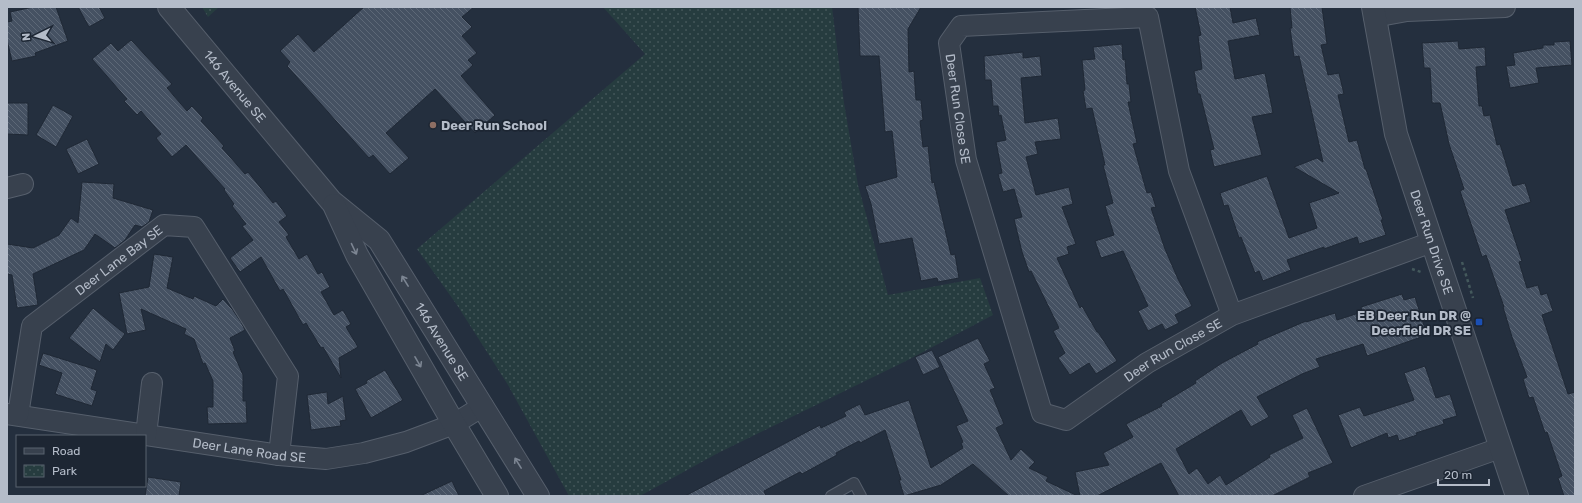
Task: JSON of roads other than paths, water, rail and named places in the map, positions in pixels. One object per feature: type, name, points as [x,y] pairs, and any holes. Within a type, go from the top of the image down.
[{"type":"street","name":"146 Avenue SE","points":[[169,7],[332,201],[379,240],[538,496]]},
{"type":"street","points":[[1373,12],[1505,7]]},
{"type":"street","name":"Deer Run Drive SE","points":[[1373,12],[1396,134],[1517,496]]},
{"type":"street","name":"Deer Run Close SE","points":[[1232,315],[1179,171],[1148,17],[961,26],[949,43],[966,160],[1042,413],[1066,420],[1147,362],[1232,315],[1432,242]]},
{"type":"street","name":"146 Avenue SE","points":[[332,201],[357,255],[497,496]]},
{"type":"street","name":"Deer Lane Bay SE","points":[[12,415],[32,326],[164,225],[194,227],[288,376],[279,455]]},
{"type":"street","points":[[146,435],[152,383]]},
{"type":"street","name":"Deer Lane Road SE","points":[[12,415],[279,455],[326,459],[364,453],[406,442],[454,424],[483,406]]},
{"type":"street","points":[[1364,496],[1500,448]]},
{"type":"lane","points":[[831,496],[854,483],[861,496]]},
{"type":"place","name":"Deer Run School","points":[[433,125]]},
{"type":"place","name":"EB Deer Run DR @ Deerfield DR SE","points":[[1479,322]]}]
